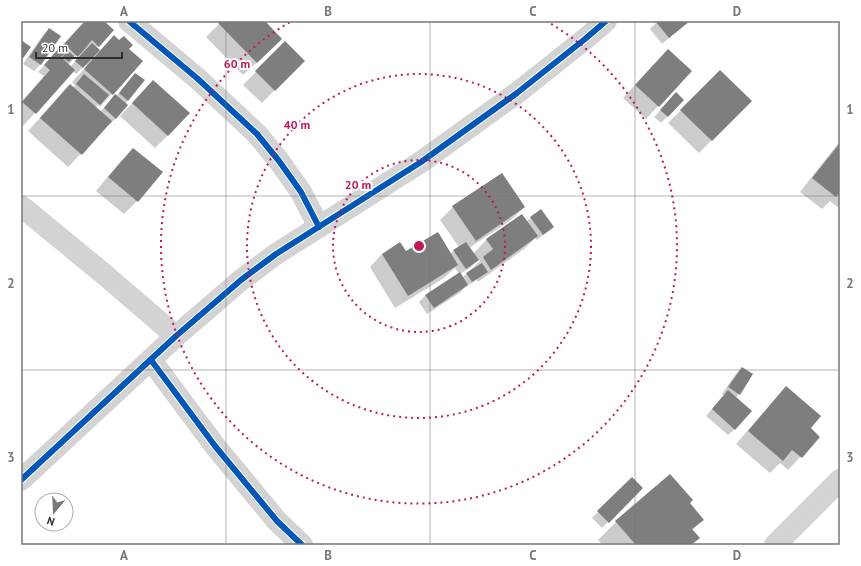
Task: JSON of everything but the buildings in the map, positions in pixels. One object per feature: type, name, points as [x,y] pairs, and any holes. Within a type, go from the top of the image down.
[{"type":"street","points":[[129,21],[198,79],[257,134],[301,192],[319,227]]},
{"type":"street","points":[[21,480],[176,336],[247,276],[276,254],[421,162],[517,93],[606,21]]},
{"type":"street","points":[[21,206],[176,336]]},
{"type":"street","points":[[151,360],[215,446],[277,521],[302,545]]},
{"type":"street","points":[[775,545],[840,480]]},
{"type":"cycle path","points":[[129,21],[198,79],[257,134],[279,161],[301,192],[319,227]]},
{"type":"cycle path","points":[[21,480],[176,336],[241,280],[276,254],[421,162],[517,93],[606,21]]},
{"type":"cycle path","points":[[151,360],[215,446],[277,521],[302,545]]}]
